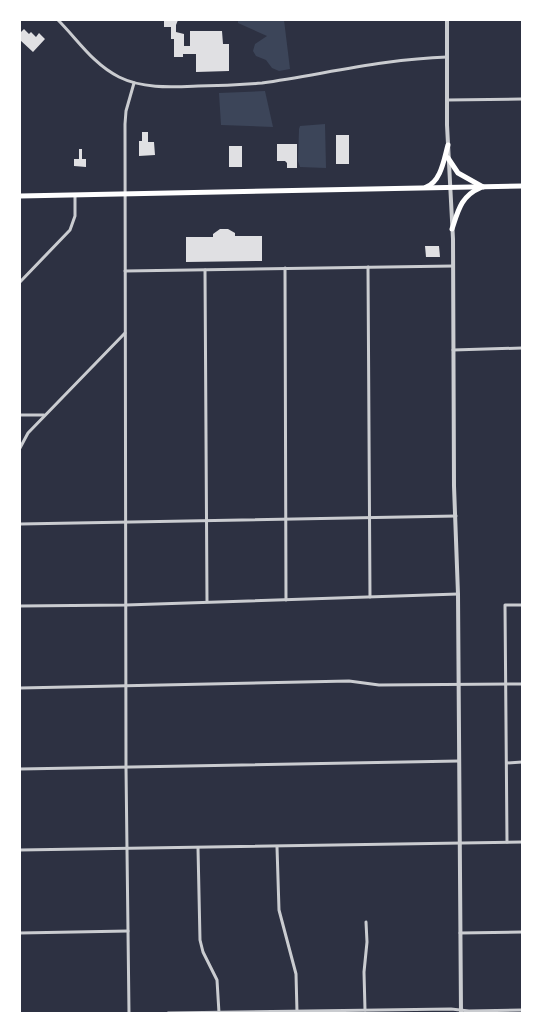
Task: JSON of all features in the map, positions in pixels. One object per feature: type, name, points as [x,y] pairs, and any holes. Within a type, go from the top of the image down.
[{"type":"main road","points":[[412,189],[429,186],[436,180],[448,145]]},
{"type":"main road","points":[[448,158],[458,173],[483,187]]},
{"type":"main road","points":[[20,196],[522,186]]},
{"type":"main road","points":[[452,229],[456,215],[464,200],[471,192],[483,187]]},
{"type":"street","points":[[58,20],[100,65],[114,74],[134,82],[164,87],[245,84],[421,58],[447,57]]},
{"type":"street","points":[[447,20],[448,158],[453,266],[458,594],[461,1012]]},
{"type":"street","points":[[129,1013],[126,768],[125,116],[134,82]]},
{"type":"street","points":[[447,100],[522,99]]},
{"type":"street","points":[[20,282],[70,230],[75,216],[75,195]]},
{"type":"street","points":[[125,271],[453,266]]},
{"type":"street","points":[[368,267],[370,597]]},
{"type":"street","points":[[285,268],[286,600]]},
{"type":"street","points":[[205,270],[207,601]]},
{"type":"street","points":[[20,448],[28,433],[126,333]]},
{"type":"street","points":[[453,350],[522,348]]},
{"type":"street","points":[[20,415],[45,415]]},
{"type":"street","points":[[20,524],[456,516]]},
{"type":"street","points":[[20,606],[126,605],[458,594]]},
{"type":"street","points":[[507,842],[505,605],[522,605]]},
{"type":"street","points":[[20,688],[349,681],[379,685],[522,684]]},
{"type":"street","points":[[20,769],[459,761]]},
{"type":"street","points":[[507,763],[522,762]]},
{"type":"street","points":[[20,850],[522,842]]},
{"type":"street","points":[[277,847],[279,910],[296,974],[298,1012]]},
{"type":"street","points":[[198,848],[200,940],[203,952],[217,980],[219,1013]]},
{"type":"street","points":[[365,1010],[364,972],[368,942],[366,922]]},
{"type":"street","points":[[20,932],[128,931]]},
{"type":"street","points":[[460,933],[522,932]]},
{"type":"street","points":[[168,1013],[522,1010]]},
{"type":"shaded area","points":[[238,20],[284,20],[290,69],[279,71],[272,68],[266,60],[256,56],[253,51],[255,44],[267,36],[238,23]]},
{"type":"shaded area","points":[[265,91],[273,127],[221,125],[219,93]]},
{"type":"shaded area","points":[[325,124],[326,168],[300,167],[298,161],[300,126]]},
{"type":"building","points":[[164,20],[178,20],[176,32],[184,34],[184,46],[190,46],[190,31],[222,31],[223,44],[229,44],[229,71],[196,72],[196,54],[183,54],[183,57],[174,57],[174,39],[171,39],[171,27],[164,27]]},
{"type":"building","points":[[24,29],[36,37],[39,33],[45,39],[33,52],[20,40],[20,33]]},
{"type":"building","points":[[142,132],[148,132],[148,142],[154,142],[155,155],[139,156],[139,141],[142,141]]},
{"type":"building","points":[[336,135],[349,135],[349,164],[336,164]]},
{"type":"building","points":[[277,144],[297,144],[297,168],[287,168],[285,161],[277,161]]},
{"type":"building","points":[[229,146],[242,146],[242,167],[229,167]]},
{"type":"building","points":[[79,149],[82,149],[82,159],[86,159],[86,167],[74,166],[74,159],[79,159]]},
{"type":"building","points":[[220,229],[228,229],[235,233],[235,236],[262,236],[262,261],[186,262],[186,237],[213,237],[213,234]]},
{"type":"building","points":[[425,246],[439,246],[440,257],[426,257]]}]
